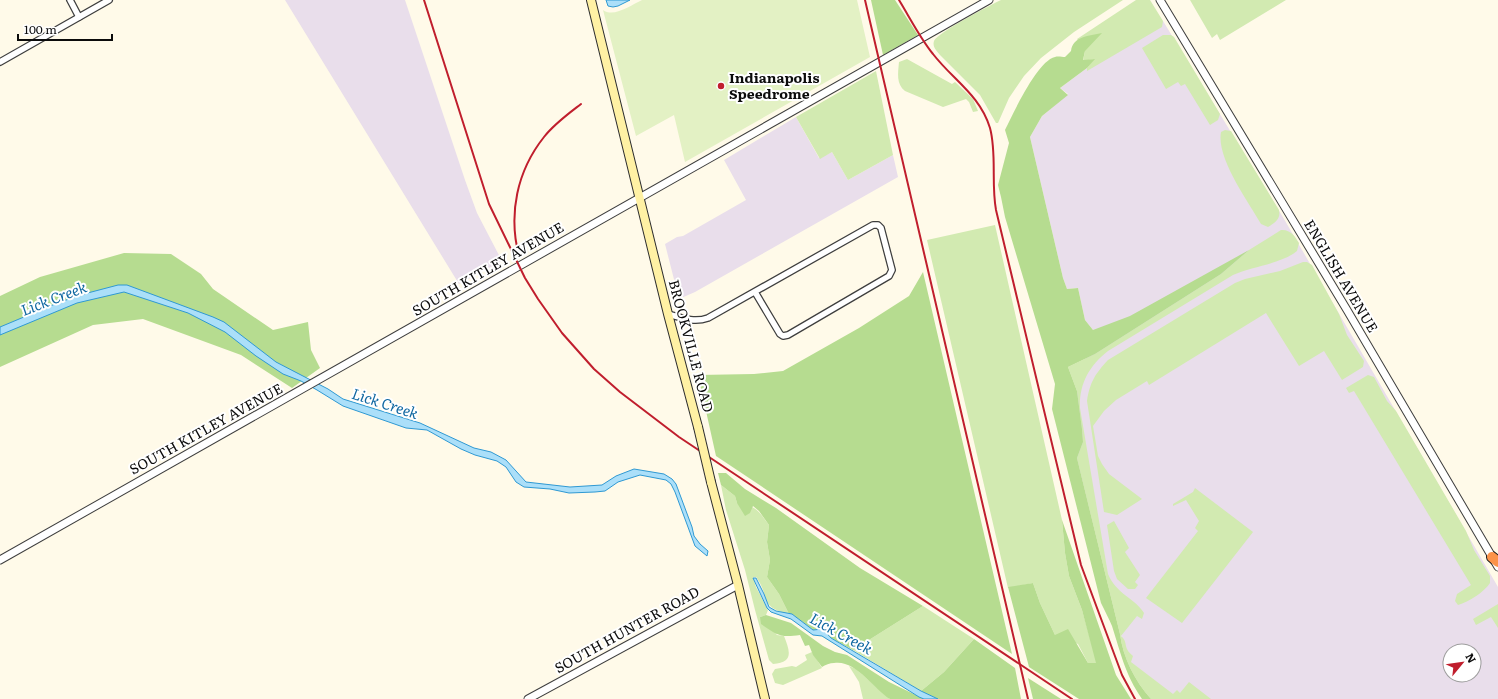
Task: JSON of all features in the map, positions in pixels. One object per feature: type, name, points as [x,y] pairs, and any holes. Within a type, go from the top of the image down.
[{"type":"main road","name":"BROOKVILLE ROAD","points":[[591,0],[668,314],[738,584],[766,699]]},
{"type":"street","points":[[70,0],[79,17]]},
{"type":"street","points":[[0,62],[109,0]]},
{"type":"street","name":"SOUTH KITLEY AVENUE","points":[[0,560],[989,0]]},
{"type":"street","name":"ENGLISH AVENUE","points":[[1160,0],[1343,303],[1498,567]]},
{"type":"street","points":[[668,314],[689,320],[704,319],[873,225],[878,225],[881,228],[892,268],[889,276],[788,335],[783,336],[780,334],[755,292]]},
{"type":"street","name":"SOUTH HUNTER ROAD","points":[[528,699],[738,584]]},
{"type":"shaded area","points":[[285,0],[405,0],[477,213],[502,261],[459,284]]},
{"type":"shaded area","points":[[1163,21],[1284,219],[1498,587],[1498,699],[1151,699],[1127,659],[1077,458],[1077,391],[1093,330],[1085,320],[1078,288],[1067,289],[1063,278],[1030,137],[1042,116],[1068,94],[1060,88],[1087,68]]},
{"type":"shaded area","points":[[796,117],[819,158],[832,152],[848,180],[893,155],[898,177],[695,292],[679,299],[665,244],[677,237],[683,236],[746,200],[724,160]]},
{"type":"green space","name":"Indianapolis Speedrome","points":[[642,0],[857,0],[870,57],[685,162],[674,115],[636,136],[603,10],[612,13],[617,12]]},
{"type":"green space","points":[[871,0],[895,0],[918,35],[883,55]]},
{"type":"green space","points":[[1001,0],[1123,0],[1074,32],[1041,58],[1024,76],[1009,98],[998,123],[996,123],[980,95],[940,55],[935,49],[934,41],[944,32]]},
{"type":"green space","points":[[1136,0],[1150,0],[1163,21],[1162,27],[1087,71],[1087,68],[1094,59],[1083,61],[1085,51],[1077,39]]},
{"type":"green space","points":[[1190,0],[1286,0],[1220,40],[1217,34],[1212,38]]},
{"type":"green space","points":[[1102,33],[1085,51],[1083,60],[1095,59],[1087,68],[1060,88],[1068,95],[1042,116],[1030,137],[1063,278],[1067,289],[1078,288],[1085,320],[1093,330],[1130,316],[1249,250],[1221,274],[1095,354],[1068,367],[1077,391],[1082,429],[1083,442],[1077,458],[1124,652],[1135,677],[1151,699],[1142,699],[1131,681],[1112,626],[1101,603],[1052,409],[1055,384],[1005,217],[998,185],[1009,143],[1005,130],[1033,78],[1048,61],[1056,57],[1065,57],[1078,40],[1087,36]]},
{"type":"green space","points":[[1163,35],[1171,35],[1174,37],[1220,114],[1218,120],[1210,125],[1185,84],[1181,86],[1178,82],[1166,89],[1142,48]]},
{"type":"green space","points":[[907,59],[952,84],[955,82],[973,99],[978,111],[973,112],[969,102],[966,99],[943,107],[905,91],[899,82],[898,70],[899,62]]},
{"type":"green space","points":[[876,71],[893,155],[848,180],[832,152],[820,159],[796,117]]},
{"type":"green space","points":[[1225,130],[1231,131],[1279,210],[1278,218],[1268,227],[1261,224],[1241,192],[1228,166],[1223,154],[1221,142],[1221,132]]},
{"type":"green space","points":[[995,225],[1062,520],[1069,576],[1082,610],[1097,663],[1088,663],[1078,644],[1055,635],[1040,603],[1033,583],[1008,588],[927,240]]},
{"type":"green space","points":[[1281,230],[1290,232],[1296,238],[1299,243],[1297,251],[1275,262],[1233,275],[1108,351],[1095,363],[1083,383],[1080,408],[1108,574],[1116,587],[1144,613],[1142,619],[1137,616],[1121,636],[1125,641],[1126,648],[1133,656],[1131,662],[1173,694],[1177,690],[1180,693],[1189,682],[1211,699],[1151,699],[1135,677],[1124,652],[1077,458],[1083,442],[1082,429],[1077,391],[1068,367],[1095,354],[1221,274],[1249,250]]},
{"type":"green space","points":[[124,253],[171,254],[201,274],[213,289],[273,330],[308,322],[311,350],[320,368],[292,388],[241,355],[143,319],[93,325],[0,367],[0,296],[40,277]]},
{"type":"green space","points":[[1303,262],[1307,262],[1312,265],[1339,314],[1347,335],[1364,361],[1363,367],[1342,380],[1324,351],[1299,366],[1266,313],[1149,385],[1147,381],[1116,400],[1104,411],[1093,426],[1098,456],[1109,474],[1142,499],[1117,515],[1104,512],[1087,401],[1092,383],[1100,370],[1108,360],[1235,283],[1245,279],[1280,271]]},
{"type":"green space","points":[[923,272],[1012,654],[716,456],[698,375],[754,374],[783,371],[859,328],[909,296]]},
{"type":"green space","points":[[1368,375],[1374,377],[1387,401],[1396,411],[1466,531],[1474,550],[1490,576],[1490,583],[1484,590],[1467,602],[1458,605],[1455,601],[1457,594],[1471,585],[1354,391],[1349,393],[1346,388]]},
{"type":"green space","points":[[718,473],[726,473],[745,489],[776,508],[860,568],[923,606],[853,650],[831,638],[823,629],[813,630],[792,614],[789,614],[779,594],[767,577],[770,560],[767,542],[769,525],[759,511],[753,506],[750,513],[745,516],[737,503],[735,496],[721,485]]},
{"type":"green space","points":[[721,485],[735,496],[737,503],[749,506],[756,510],[762,515],[769,525],[767,542],[770,560],[767,577],[779,594],[789,614],[773,608],[769,604],[756,577],[753,577],[756,587],[768,610],[766,615],[760,617],[777,635],[784,636],[788,647],[789,655],[787,659],[780,663],[773,664],[769,660],[745,570],[726,510]]},
{"type":"green space","points":[[1195,488],[1253,532],[1182,623],[1146,598],[1198,531],[1195,528],[1199,521],[1186,500],[1173,506],[1173,504],[1193,492]]},
{"type":"green space","points":[[1062,520],[1116,675],[1131,699],[1079,699],[1029,667],[1008,587],[1033,583],[1040,603],[1055,635],[1068,629],[1088,663],[1096,663],[1082,610],[1069,576]]},
{"type":"green space","points":[[1114,521],[1129,548],[1125,552],[1140,575],[1135,582],[1138,585],[1135,589],[1128,589],[1117,579],[1114,571],[1107,525]]},
{"type":"green space","points":[[1498,604],[1498,628],[1491,617],[1476,625],[1473,619]]},
{"type":"green space","points":[[923,606],[974,639],[944,672],[921,691],[853,650]]},
{"type":"green space","points":[[766,615],[791,623],[823,646],[835,652],[847,655],[889,682],[924,699],[890,699],[857,670],[849,666],[842,663],[834,663],[822,667],[813,655],[809,645],[805,646],[800,635],[779,635],[761,624],[760,617]]},
{"type":"green space","points":[[974,639],[1015,668],[1021,699],[938,699],[921,691],[944,672]]},
{"type":"green space","points":[[812,652],[822,668],[783,685],[775,683],[772,674],[775,669],[792,666],[796,667],[807,660],[805,655]]},
{"type":"green space","points":[[849,666],[856,669],[890,699],[863,699],[859,682]]},
{"type":"green space","points":[[1028,678],[1061,699],[1033,699]]},
{"type":"water","points":[[606,0],[630,0],[613,7],[608,6]]},
{"type":"water","name":"Lick Creek","points":[[118,285],[127,285],[224,322],[276,362],[328,389],[343,399],[420,423],[474,448],[491,452],[506,460],[526,482],[570,487],[602,485],[616,476],[634,469],[664,474],[672,479],[676,484],[694,536],[708,551],[707,556],[695,546],[675,492],[671,484],[666,480],[640,475],[618,482],[605,491],[595,492],[569,493],[550,489],[524,487],[516,482],[506,467],[497,461],[475,455],[461,449],[427,430],[406,428],[343,406],[301,381],[283,374],[256,356],[225,332],[188,313],[124,292],[77,303],[0,335],[0,327],[80,295]]},
{"type":"water","name":"Lick Creek","points":[[753,578],[756,578],[769,607],[776,611],[792,614],[813,630],[823,629],[831,638],[921,691],[938,699],[924,699],[919,697],[822,636],[813,635],[791,619],[771,612],[767,608]]},
{"type":"railway","points":[[424,0],[489,204],[525,278],[538,299],[562,333],[594,369],[620,392],[679,437],[1072,699]]},
{"type":"railway","points":[[865,0],[1028,699]]},
{"type":"railway","points":[[899,0],[928,48],[973,97],[986,116],[992,138],[996,210],[1081,565],[1122,675],[1135,699]]},
{"type":"railway","points":[[519,256],[514,224],[515,209],[517,194],[527,164],[548,132],[561,119],[581,104]]},
{"type":"place","name":"Indianapolis Speedrome","points":[[721,86]]}]
